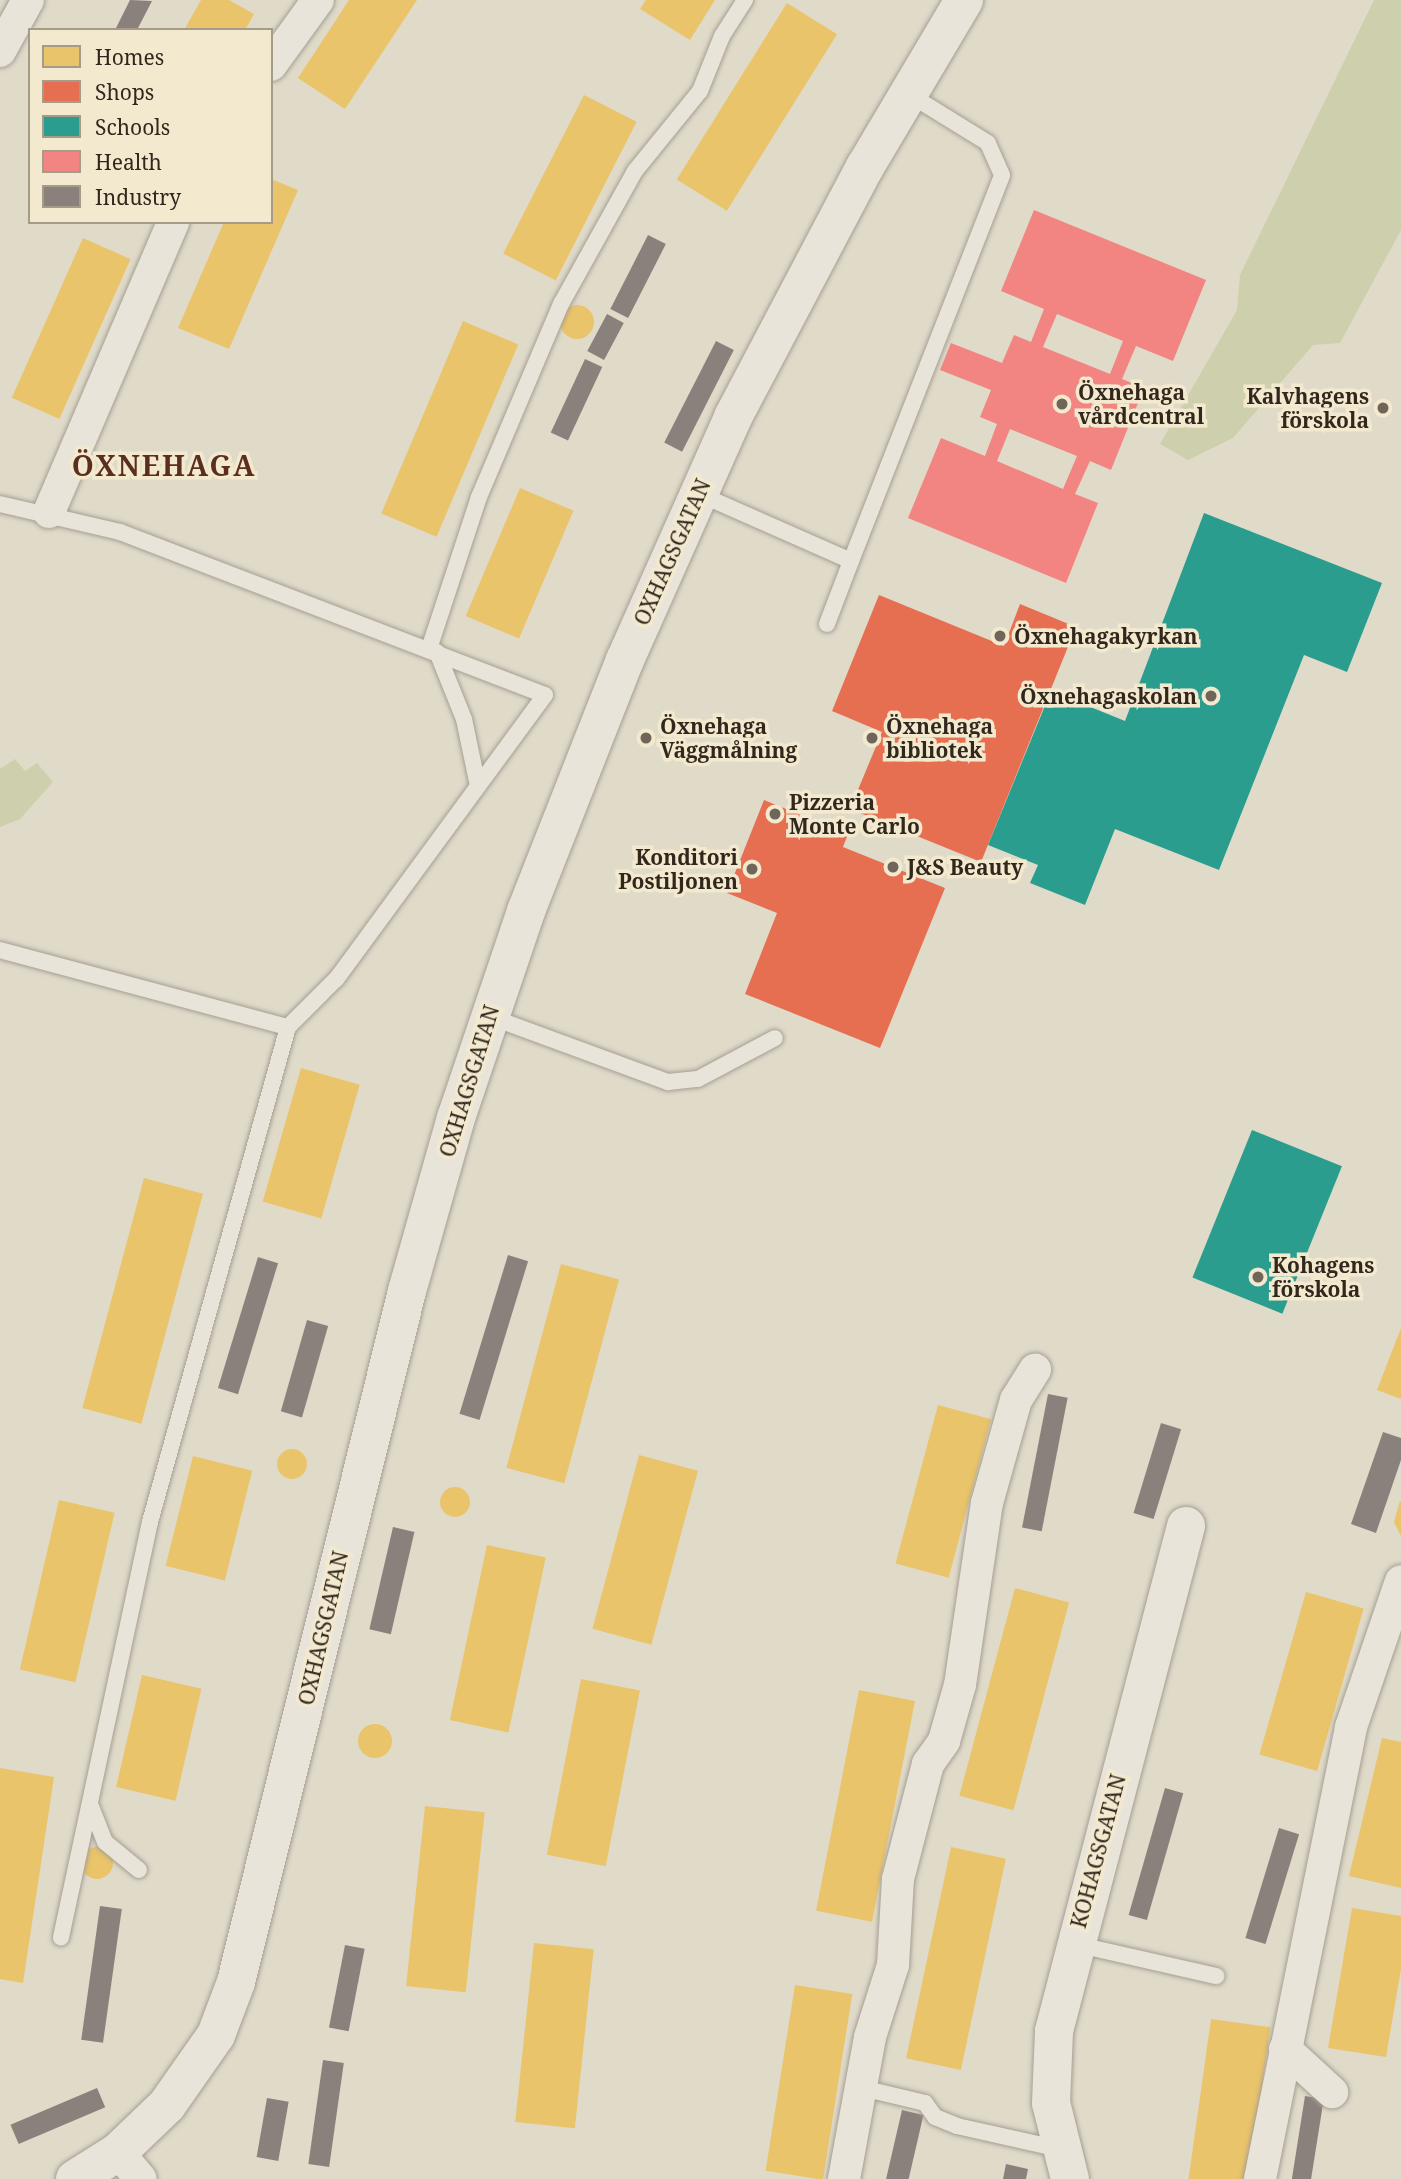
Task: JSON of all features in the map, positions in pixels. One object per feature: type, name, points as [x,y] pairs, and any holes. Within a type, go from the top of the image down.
[{"type":"street","points":[[0,51],[29,0]]},
{"type":"street","points":[[273,62],[318,0]]},
{"type":"street","name":"OXHAGSGATAN","points":[[75,2179],[129,2165],[202,2055],[236,1982],[383,1380],[488,1016],[589,748],[697,493],[790,304],[907,93],[964,0]]},
{"type":"street","points":[[49,512],[172,224]]},
{"type":"street","points":[[844,2179],[862,2088],[893,1965],[898,1879],[928,1764],[944,1741],[960,1685],[987,1503],[1016,1400],[1035,1370]]},
{"type":"street","name":"KOHAGSGATAN","points":[[1065,2164],[1051,2103],[1054,2031],[1072,1943],[1186,1527]]},
{"type":"street","points":[[1261,2179],[1285,2049],[1352,1727],[1401,1581]]},
{"type":"street","points":[[1285,2049],[1332,2092]]},
{"type":"lane","points":[[478,786],[464,719],[433,651],[479,497],[561,304],[635,171],[701,91],[722,36],[745,0]]},
{"type":"lane","points":[[827,624],[1002,174],[988,144],[907,93]]},
{"type":"lane","points":[[697,493],[851,561]]},
{"type":"lane","points":[[0,504],[49,512],[120,532],[545,695],[336,979],[288,1027],[150,1522],[61,1938]]},
{"type":"lane","points":[[0,950],[288,1027]]},
{"type":"lane","points":[[488,1016],[668,1083],[698,1079],[775,1038]]},
{"type":"lane","points":[[89,1802],[105,1842],[139,1870]]},
{"type":"lane","points":[[1072,1943],[1216,1976]]},
{"type":"lane","points":[[862,2088],[925,2103],[935,2118],[1065,2164]]},
{"type":"green space","points":[[1374,0],[1401,0],[1401,230],[1340,343],[1313,345],[1233,438],[1188,460],[1160,444],[1237,310],[1240,275]]},
{"type":"green space","points":[[15,759],[25,771],[37,763],[53,782],[20,819],[0,827],[0,769]]},
{"type":"building: Homes","points":[[201,0],[229,0],[254,14],[246,28],[185,28]]},
{"type":"building: Homes","points":[[349,0],[417,0],[345,109],[298,78]]},
{"type":"building: Homes","points":[[646,0],[715,0],[690,40],[640,9]]},
{"type":"building: Homes","points":[[787,3],[837,34],[727,211],[677,179]]},
{"type":"building: Homes","points":[[584,95],[637,122],[556,280],[503,254]]},
{"type":"building: Homes","points":[[273,180],[298,190],[229,349],[178,328],[223,224],[273,224]]},
{"type":"building: Homes","points":[[83,238],[131,259],[59,419],[12,398]]},
{"type":"building: Homes","points":[[577,305],[589,310],[594,322],[589,334],[577,339],[565,334],[560,322],[565,310]]},
{"type":"building: Homes","points":[[463,321],[518,344],[437,537],[381,513]]},
{"type":"building: Homes","points":[[520,488],[573,511],[519,639],[466,616]]},
{"type":"building: Homes","points":[[301,1068],[360,1085],[321,1218],[263,1202]]},
{"type":"building: Homes","points":[[144,1178],[203,1194],[141,1424],[82,1408]]},
{"type":"building: Homes","points":[[561,1264],[619,1280],[564,1483],[506,1468]]},
{"type":"building: Homes","points":[[1401,1328],[1401,1399],[1377,1390]]},
{"type":"building: Homes","points":[[938,1405],[991,1419],[949,1578],[896,1563]]},
{"type":"building: Homes","points":[[292,1449],[303,1453],[307,1464],[303,1475],[292,1479],[281,1475],[277,1464],[281,1453]]},
{"type":"building: Homes","points":[[639,1455],[698,1471],[651,1645],[592,1629]]},
{"type":"building: Homes","points":[[193,1456],[252,1471],[225,1580],[166,1566]]},
{"type":"building: Homes","points":[[455,1487],[466,1491],[470,1502],[466,1513],[455,1517],[444,1513],[440,1502],[444,1491]]},
{"type":"building: Homes","points":[[59,1500],[115,1513],[75,1682],[20,1670]]},
{"type":"building: Homes","points":[[1401,1502],[1401,1536],[1394,1522]]},
{"type":"building: Homes","points":[[487,1545],[546,1557],[508,1733],[450,1720]]},
{"type":"building: Homes","points":[[1015,1588],[1069,1602],[1013,1810],[959,1796]]},
{"type":"building: Homes","points":[[1306,1592],[1364,1609],[1317,1771],[1259,1754]]},
{"type":"building: Homes","points":[[142,1675],[201,1689],[176,1801],[116,1787]]},
{"type":"building: Homes","points":[[581,1679],[640,1690],[606,1866],[547,1855]]},
{"type":"building: Homes","points":[[859,1690],[915,1701],[872,1922],[816,1911]]},
{"type":"building: Homes","points":[[375,1724],[387,1729],[392,1741],[387,1753],[375,1758],[363,1753],[358,1741],[363,1729]]},
{"type":"building: Homes","points":[[1382,1738],[1401,1742],[1401,1888],[1349,1876]]},
{"type":"building: Homes","points":[[0,1768],[54,1777],[23,1983],[0,1979]]},
{"type":"building: Homes","points":[[425,1806],[485,1812],[466,1992],[406,1986]]},
{"type":"building: Homes","points":[[97,1847],[108,1852],[113,1863],[108,1874],[97,1879],[86,1874],[81,1863],[86,1852]]},
{"type":"building: Homes","points":[[951,1847],[1006,1859],[961,2070],[906,2058]]},
{"type":"building: Homes","points":[[1352,1908],[1401,1916],[1401,1969],[1386,2057],[1328,2048]]},
{"type":"building: Homes","points":[[534,1943],[594,1949],[575,2128],[515,2122]]},
{"type":"building: Homes","points":[[795,1985],[852,1994],[823,2179],[766,2171]]},
{"type":"building: Homes","points":[[1211,2019],[1270,2027],[1249,2179],[1189,2179]]},
{"type":"building: Shops","points":[[879,595],[1004,646],[1020,604],[1076,627],[981,862],[850,809],[882,732],[832,711]]},
{"type":"building: Shops","points":[[764,800],[848,834],[843,847],[945,888],[880,1048],[745,994],[777,913],[727,893]]},
{"type":"building: Schools","name":"Öxnehagaskolan","points":[[1204,513],[1382,583],[1347,672],[1304,655],[1219,870],[1115,829],[1085,905],[1030,883],[1038,865],[988,845],[1051,691],[1125,721]]},
{"type":"building: Schools","points":[[1252,1130],[1342,1166],[1282,1314],[1192,1277]]},
{"type":"building: Health","name":"Öxnehaga vårdcentral","points":[[1034,210],[1206,280],[1173,361],[1136,346],[1122,379],[1144,388],[1111,470],[1090,461],[1075,494],[1098,503],[1066,583],[908,518],[941,438],[985,456],[997,424],[980,417],[991,390],[940,370],[951,343],[1002,363],[1014,335],[1031,342],[1044,309],[1001,291]],"holes":[[[1057,314],[1123,341],[1110,374],[1043,347]],[[1010,429],[1077,456],[1063,489],[997,461]]]},
{"type":"building: Industry","points":[[130,0],[152,1],[138,28],[116,28]]},
{"type":"building: Industry","points":[[648,235],[666,244],[628,318],[610,309]]},
{"type":"building: Industry","points":[[607,314],[624,323],[604,360],[587,351]]},
{"type":"building: Industry","points":[[716,341],[734,350],[682,452],[664,443]]},
{"type":"building: Industry","points":[[585,359],[602,367],[568,440],[551,432]]},
{"type":"building: Industry","points":[[508,1255],[528,1261],[480,1420],[459,1414]]},
{"type":"building: Industry","points":[[258,1257],[278,1263],[238,1394],[218,1388]]},
{"type":"building: Industry","points":[[307,1320],[328,1326],[302,1417],[281,1411]]},
{"type":"building: Industry","points":[[1048,1394],[1068,1398],[1042,1531],[1022,1528]]},
{"type":"building: Industry","points":[[1161,1423],[1181,1429],[1154,1519],[1134,1513]]},
{"type":"building: Industry","points":[[1383,1432],[1401,1438],[1401,1460],[1376,1533],[1351,1524]]},
{"type":"building: Industry","points":[[393,1527],[414,1532],[391,1634],[369,1629]]},
{"type":"building: Industry","points":[[1165,1788],[1183,1793],[1147,1920],[1129,1915]]},
{"type":"building: Industry","points":[[1279,1828],[1299,1834],[1265,1944],[1245,1938]]},
{"type":"building: Industry","points":[[100,1906],[122,1909],[103,2043],[81,2040]]},
{"type":"building: Industry","points":[[345,1945],[365,1949],[349,2031],[329,2027]]},
{"type":"building: Industry","points":[[323,2060],[344,2063],[329,2167],[308,2164]]},
{"type":"building: Industry","points":[[97,2088],[105,2107],[19,2144],[10,2125]]},
{"type":"building: Industry","points":[[1305,2096],[1324,2099],[1311,2179],[1292,2179]]},
{"type":"building: Industry","points":[[267,2098],[289,2102],[278,2161],[257,2157]]},
{"type":"building: Industry","points":[[902,2110],[923,2115],[909,2179],[886,2179]]},
{"type":"building: Industry","points":[[1006,2164],[1028,2169],[1026,2179],[1003,2179]]},
{"type":"place","name":"Öxnehaga vårdcentral","points":[[1062,404]]},
{"type":"place","name":"Kalvhagens förskola","points":[[1383,408]]},
{"type":"place","name":"Öxnehagakyrkan","points":[[1000,636]]},
{"type":"place","name":"Öxnehagaskolan","points":[[1211,696]]},
{"type":"place","name":"Öxnehaga Väggmålning","points":[[646,738]]},
{"type":"place","name":"Öxnehaga bibliotek","points":[[872,738]]},
{"type":"place","name":"Pizzeria Monte Carlo","points":[[775,814]]},
{"type":"place","name":"J&S Beauty","points":[[893,867]]},
{"type":"place","name":"Konditori Postiljonen","points":[[752,869]]},
{"type":"place","name":"Kohagens förskola","points":[[1258,1277]]},
{"type":"district","name":"ÖXNEHAGA","points":[[164,465]]}]
